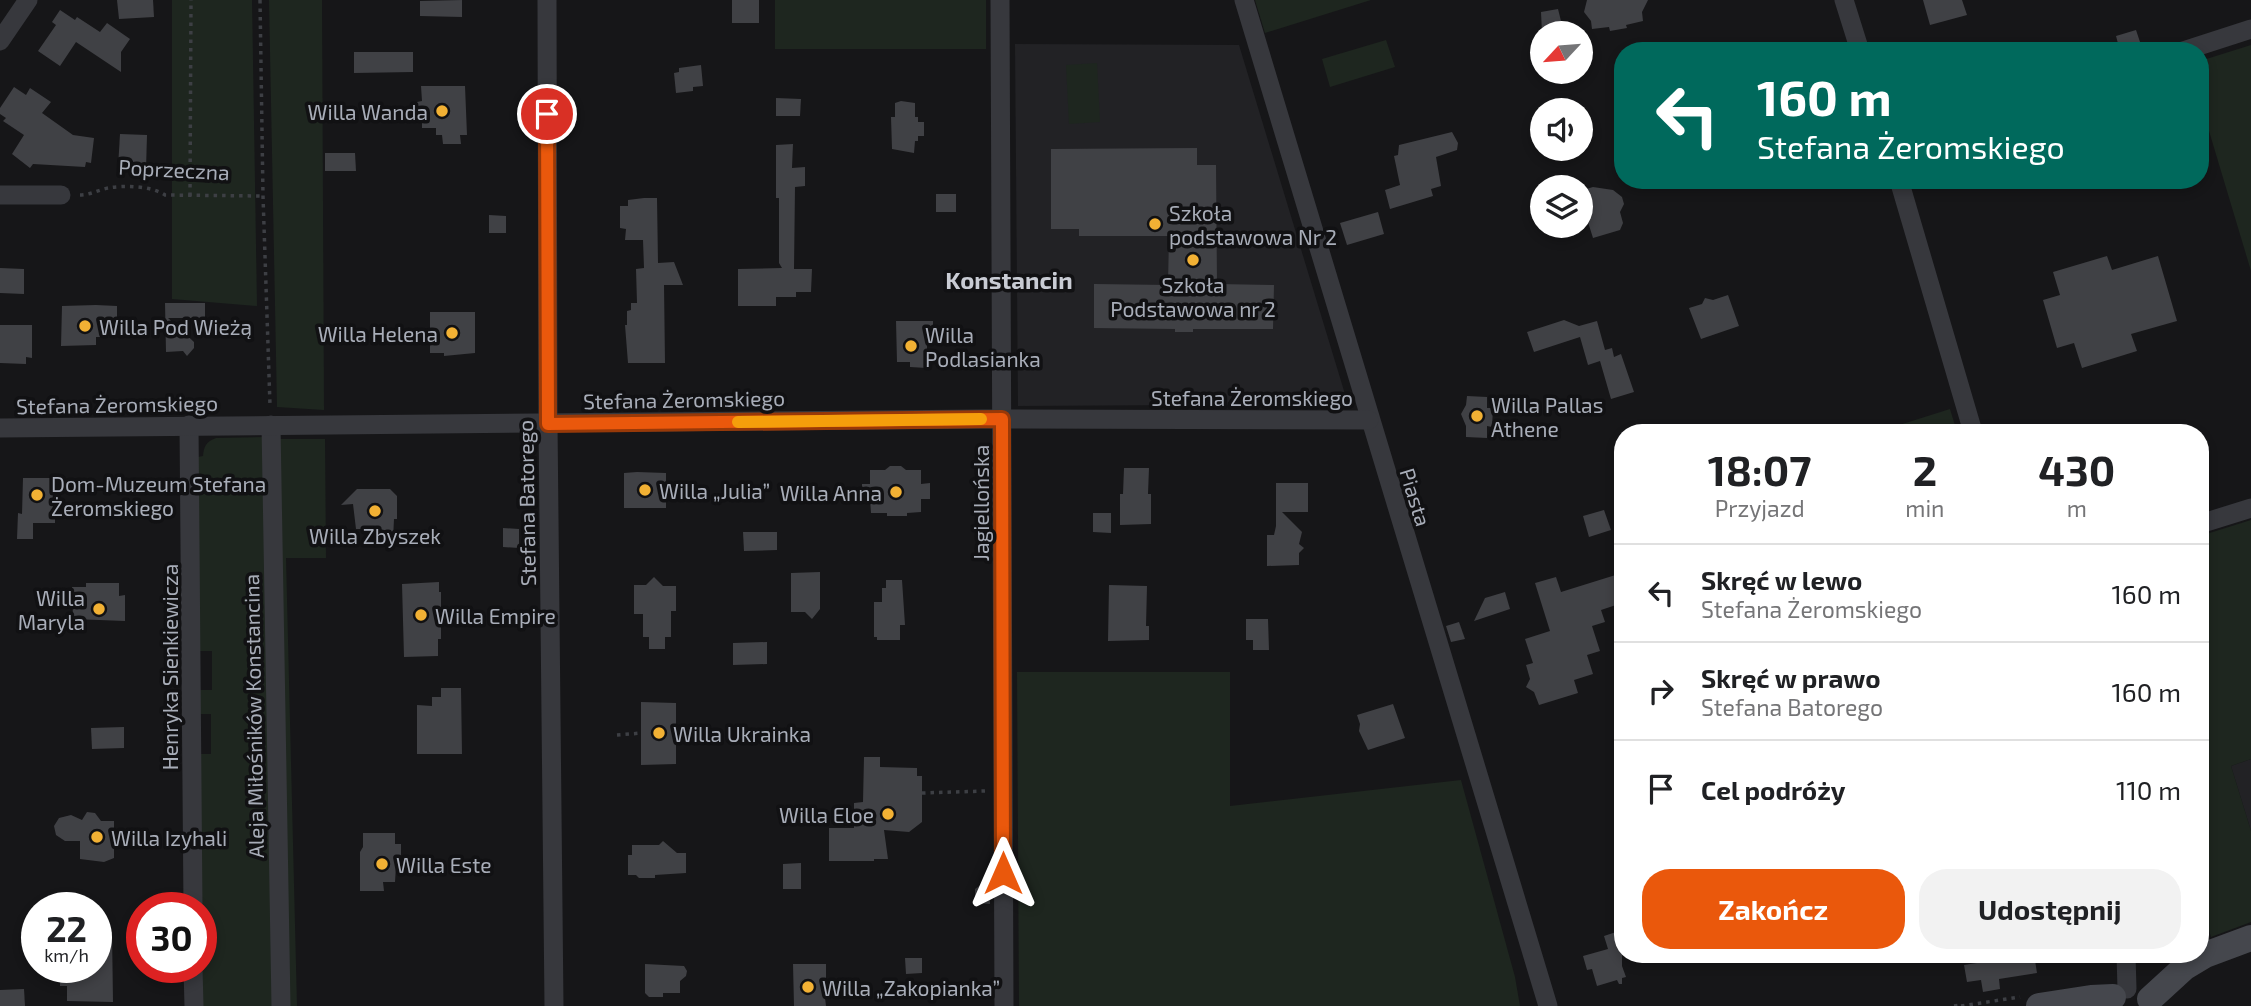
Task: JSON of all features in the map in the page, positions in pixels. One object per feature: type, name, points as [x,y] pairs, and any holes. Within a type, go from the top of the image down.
[{"type":"street","points":[[0,41],[28,0]]},
{"type":"street","name":"Stefana Batorego","points":[[547,0],[554,1006]]},
{"type":"street","name":"Jagiellońska","points":[[1000,0],[1004,1006]]},
{"type":"street","name":"Piasta","points":[[1244,0],[1548,1006]]},
{"type":"street","points":[[1844,0],[1857,42]]},
{"type":"street","points":[[2209,43],[2251,29]]},
{"type":"street","points":[[1902,189],[1971,424]]},
{"type":"street","points":[[0,195],[61,195]]},
{"type":"street","name":"Stefana Żeromskiego","points":[[0,428],[1002,419],[1369,420]]},
{"type":"street","name":"Henryka Sienkiewicza","points":[[189,425],[193,892]]},
{"type":"street","name":"Aleja Miłośników Konstancina","points":[[281,425],[281,1006]]},
{"type":"street","points":[[2209,521],[2251,508]]},
{"type":"street","points":[[2209,954],[2251,938]]},
{"type":"street","points":[[2127,963],[2130,1000]]},
{"type":"street","points":[[2039,1006],[2091,998],[2130,1000],[2192,963]]},
{"type":"street","points":[[193,983],[194,1006]]},
{"type":"path","points":[[190,195],[191,0]]},
{"type":"path","points":[[260,0],[270,405],[281,411],[281,425]]},
{"type":"path","name":"Poprzeczna","points":[[61,195],[87,195],[109,188],[154,188],[165,195],[263,196]]},
{"type":"path","points":[[617,734],[642,733]]},
{"type":"path","points":[[922,793],[989,791]]},
{"type":"path","points":[[1954,1006],[1961,1005]]},
{"type":"shaded area","points":[[172,0],[252,0],[257,306],[172,299]]},
{"type":"shaded area","points":[[269,0],[322,0],[324,410],[277,407]]},
{"type":"shaded area","points":[[775,0],[986,0],[986,49],[775,49]]},
{"type":"shaded area","points":[[1255,0],[1371,0],[1265,33]]},
{"type":"shaded area","points":[[1386,40],[1395,67],[1330,87],[1322,59]]},
{"type":"shaded area","name":"Szkoła podstawowa Nr 2","points":[[1015,44],[1239,45],[1348,404],[1018,406]]},
{"type":"shaded area","points":[[2251,45],[2251,271],[2209,131],[2209,58]]},
{"type":"shaded area","points":[[1097,63],[1100,122],[1069,124],[1066,65]]},
{"type":"shaded area","points":[[1950,409],[1955,424],[1902,424]]},
{"type":"shaded area","points":[[264,437],[277,1006],[201,1006],[201,983],[217,983],[217,892],[200,892],[199,754],[211,754],[211,714],[199,714],[199,690],[212,690],[212,651],[199,651],[198,457],[203,456],[206,445],[216,438]]},
{"type":"shaded area","points":[[275,439],[325,439],[326,558],[286,558],[297,1006],[286,1006]]},
{"type":"shaded area","points":[[2251,520],[2251,759],[2231,766],[2251,831],[2251,922],[2211,937],[2209,931],[2209,533]]},
{"type":"shaded area","points":[[1017,672],[1230,672],[1230,806],[1461,780],[1515,977],[1520,1006],[1019,1006]]},
{"type":"shaded area","points":[[2251,759],[2251,831],[2231,766]]},
{"type":"building","points":[[117,0],[153,0],[154,17],[119,19]]},
{"type":"building","points":[[462,0],[462,17],[420,16],[420,1]]},
{"type":"building","points":[[732,0],[759,0],[759,23],[732,23]]},
{"type":"building","points":[[1587,0],[1648,0],[1642,12],[1643,21],[1626,25],[1627,28],[1610,31],[1609,27],[1593,29],[1593,21],[1584,12]]},
{"type":"building","points":[[1923,0],[1962,0],[1967,15],[1930,25]]},
{"type":"building","points":[[1558,9],[1561,21],[1541,21],[1541,12]]},
{"type":"building","points":[[60,10],[100,32],[107,23],[130,39],[121,52],[121,72],[76,42],[60,66],[38,51],[56,25],[52,22]]},
{"type":"building","points":[[2136,30],[2140,42],[2118,42],[2116,36]]},
{"type":"building","points":[[354,52],[413,52],[413,72],[354,73]]},
{"type":"building","points":[[701,65],[703,86],[693,87],[693,91],[676,93],[674,73],[679,72],[679,68]]},
{"type":"building","name":"Willa Wanda","points":[[421,86],[465,86],[467,135],[460,135],[461,144],[443,144],[442,135],[436,135],[436,128],[422,128],[422,120],[417,120],[417,102],[422,101]]},
{"type":"building","points":[[14,87],[26,95],[30,88],[51,102],[42,113],[73,135],[94,138],[91,163],[86,162],[85,167],[33,164],[30,168],[12,154],[24,135],[3,121],[6,118],[0,114],[0,108]]},
{"type":"building","points":[[776,98],[801,99],[800,116],[776,116]]},
{"type":"building","points":[[895,103],[915,103],[915,117],[918,117],[918,122],[924,122],[924,136],[918,136],[918,141],[915,141],[914,153],[892,149],[891,117],[895,117]]},
{"type":"building","points":[[1452,132],[1458,143],[1457,150],[1436,157],[1441,186],[1431,189],[1433,196],[1390,209],[1385,190],[1400,185],[1394,156],[1398,155],[1399,145]]},
{"type":"building","points":[[120,134],[147,135],[146,169],[118,168]]},
{"type":"building","points":[[793,144],[792,168],[805,167],[805,186],[795,187],[794,269],[812,269],[811,292],[796,292],[796,297],[776,297],[776,306],[738,306],[738,269],[782,268],[779,263],[776,145]]},
{"type":"building","name":"Szkoła Podstawowa nr 2","points":[[1197,148],[1197,165],[1216,165],[1217,284],[1274,285],[1273,329],[1193,329],[1193,332],[1175,332],[1175,329],[1094,328],[1094,284],[1168,285],[1169,236],[1079,236],[1079,229],[1051,229],[1051,149]]},
{"type":"building","points":[[325,153],[355,153],[356,171],[325,171]]},
{"type":"building","points":[[1593,187],[1613,190],[1622,197],[1624,204],[1620,212],[1623,223],[1620,230],[1593,238]]},
{"type":"building","points":[[936,194],[956,194],[956,212],[936,212]]},
{"type":"building","points":[[657,198],[658,263],[674,262],[683,285],[664,285],[665,363],[628,363],[625,325],[631,303],[637,303],[636,269],[644,268],[643,240],[625,240],[626,229],[620,228],[620,206],[628,206],[628,200]]},
{"type":"building","points":[[1378,212],[1384,234],[1347,245],[1340,223]]},
{"type":"building","points":[[489,215],[506,216],[506,233],[489,233]]},
{"type":"building","points":[[2107,256],[2112,270],[2158,256],[2177,321],[2131,334],[2137,351],[2082,368],[2074,343],[2057,348],[2043,300],[2060,295],[2053,272]]},
{"type":"building","points":[[0,268],[24,269],[24,294],[0,293]]},
{"type":"building","points":[[1728,295],[1739,326],[1701,339],[1689,308],[1702,304],[1705,298],[1713,300]]},
{"type":"building","points":[[165,303],[205,303],[205,318],[168,318],[194,342],[194,348],[187,356],[183,351],[166,352]]},
{"type":"building","name":"Willa Pod Wieżą","points":[[62,306],[117,306],[117,322],[110,322],[110,337],[96,337],[96,345],[61,346]]},
{"type":"building","name":"Willa Helena","points":[[430,312],[475,312],[475,353],[444,356],[444,353],[430,353]]},
{"type":"building","points":[[1564,320],[1579,326],[1597,321],[1605,350],[1612,348],[1614,357],[1621,354],[1634,392],[1611,399],[1600,361],[1588,365],[1580,337],[1534,352],[1527,332]]},
{"type":"building","name":"Willa Podlasianka","points":[[896,321],[933,321],[933,337],[927,337],[927,368],[910,367],[910,362],[897,362]]},
{"type":"building","points":[[0,325],[32,325],[32,358],[26,357],[26,364],[0,363]]},
{"type":"building","name":"Willa Pallas Athene","points":[[1467,396],[1487,397],[1487,408],[1493,408],[1492,427],[1487,426],[1487,438],[1466,437],[1466,426],[1461,414]]},
{"type":"building","name":"Willa Anna","points":[[890,466],[921,470],[921,484],[930,483],[930,499],[921,499],[921,512],[907,513],[907,516],[871,513],[870,499],[862,500],[862,484],[870,484],[870,470],[885,470]]},
{"type":"building","points":[[1124,468],[1149,468],[1151,524],[1120,525],[1120,494],[1123,494]]},
{"type":"building","name":"Willa „Julia”","points":[[624,473],[666,473],[666,508],[624,508]]},
{"type":"building","points":[[23,478],[55,478],[55,523],[33,523],[33,539],[17,539],[18,513],[22,514]]},
{"type":"building","points":[[1276,483],[1308,483],[1308,512],[1282,512],[1302,532],[1299,544],[1304,548],[1299,553],[1299,565],[1267,566],[1267,535],[1274,535],[1276,526]]},
{"type":"building","name":"Willa Zbyszek","points":[[357,489],[390,489],[397,496],[393,540],[379,540],[379,533],[369,533],[370,529],[356,529],[353,504],[341,505]]},
{"type":"building","points":[[1604,510],[1611,530],[1589,537],[1583,516]]},
{"type":"building","points":[[1093,513],[1111,513],[1111,533],[1093,532]]},
{"type":"building","points":[[503,528],[519,529],[519,548],[503,547]]},
{"type":"building","points":[[743,532],[777,532],[777,550],[744,551]]},
{"type":"building","points":[[820,572],[820,609],[812,619],[805,612],[791,612],[791,573]]},
{"type":"building","points":[[1614,575],[1614,606],[1601,610],[1605,622],[1592,626],[1600,651],[1587,655],[1593,674],[1574,680],[1578,693],[1539,705],[1534,692],[1526,687],[1530,679],[1526,665],[1533,663],[1525,639],[1550,631],[1535,583],[1556,577],[1561,592]]},
{"type":"building","points":[[654,577],[663,586],[676,586],[676,611],[671,611],[671,637],[665,637],[665,649],[649,649],[649,637],[643,637],[643,614],[634,614],[634,585],[646,585]]},
{"type":"building","points":[[886,580],[902,580],[905,625],[900,625],[900,640],[877,640],[877,637],[874,637],[874,602],[882,602],[882,588],[886,588]]},
{"type":"building","name":"Willa Empire","points":[[439,582],[441,639],[438,639],[438,656],[404,657],[402,584]]},
{"type":"building","name":"Willa Maryla","points":[[86,583],[119,583],[119,596],[125,595],[125,621],[73,619],[72,587],[86,587]]},
{"type":"building","points":[[1109,585],[1147,586],[1146,626],[1149,626],[1149,640],[1108,641]]},
{"type":"building","points":[[1505,592],[1510,609],[1474,621],[1485,598]]},
{"type":"building","points":[[1246,619],[1268,619],[1269,650],[1253,650],[1253,640],[1246,640]]},
{"type":"building","points":[[1459,622],[1465,639],[1451,642],[1446,626]]},
{"type":"building","points":[[767,642],[767,664],[733,665],[733,643]]},
{"type":"building","points":[[441,688],[461,688],[462,754],[417,754],[417,705],[432,706],[432,697],[441,697]]},
{"type":"building","name":"Willa Ukrainka","points":[[641,702],[676,703],[676,764],[641,765]]},
{"type":"building","points":[[1393,704],[1405,738],[1368,750],[1359,731],[1357,715]]},
{"type":"building","points":[[124,727],[124,748],[92,749],[91,728]]},
{"type":"building","name":"Willa Eloe","points":[[864,757],[880,757],[880,767],[917,768],[917,776],[922,776],[922,822],[909,832],[884,830],[888,859],[829,861],[829,828],[854,828],[854,803],[863,802]]},
{"type":"building","name":"Willa Izyhali","points":[[87,812],[95,813],[101,821],[114,821],[114,858],[104,862],[80,859],[80,841],[65,841],[56,835],[54,826],[59,818],[71,815],[82,820]]},
{"type":"building","name":"Willa Este","points":[[363,833],[395,833],[395,844],[401,844],[401,866],[396,866],[395,882],[383,882],[384,891],[360,891]]},
{"type":"building","points":[[663,841],[677,853],[686,853],[686,873],[655,875],[655,878],[628,875],[628,855],[632,855],[632,845],[659,845]]},
{"type":"building","points":[[801,863],[801,889],[783,889],[783,864]]},
{"type":"building","points":[[989,879],[990,904],[975,903],[975,889]]},
{"type":"building","points":[[112,932],[113,1002],[67,1001],[67,986],[60,986],[60,983],[112,983]]},
{"type":"building","points":[[1614,933],[1614,963],[1622,963],[1626,977],[1622,978],[1622,984],[1617,980],[1597,986],[1592,969],[1587,970],[1583,956],[1608,949],[1604,936]]},
{"type":"building","points":[[905,958],[922,958],[922,973],[906,974]]},
{"type":"building","points":[[2035,963],[2037,973],[1999,979],[2000,989],[1983,992],[1981,980],[1967,982],[1964,965]]},
{"type":"building","points":[[645,964],[684,966],[687,971],[680,981],[680,993],[663,993],[663,997],[649,997],[645,993]]},
{"type":"building","name":"Willa „Zakopianka”","points":[[793,964],[826,964],[826,978],[823,981],[826,1006],[794,1006]]},
{"type":"building","points":[[24,989],[25,1006],[0,1006],[0,990]]},
{"type":"slow traffic","points":[[738,422],[981,419]]},
{"type":"place","name":"Willa Wanda","points":[[442,111]]},
{"type":"place","name":"Szkoła podstawowa Nr 2","points":[[1155,224]]},
{"type":"place","name":"Szkoła Podstawowa nr 2","points":[[1193,260]]},
{"type":"place","name":"Willa Pod Wieżą","points":[[85,326]]},
{"type":"place","name":"Willa Helena","points":[[452,333]]},
{"type":"place","name":"Willa Podlasianka","points":[[911,346]]},
{"type":"place","name":"Willa Pallas Athene","points":[[1477,416]]},
{"type":"place","name":"Willa „Julia”","points":[[645,490]]},
{"type":"place","name":"Willa Anna","points":[[896,492]]},
{"type":"place","name":"Dom-Muzeum Stefana Żeromskiego","points":[[37,495]]},
{"type":"place","name":"Willa Zbyszek","points":[[375,511]]},
{"type":"place","name":"Willa Maryla","points":[[99,609]]},
{"type":"place","name":"Willa Empire","points":[[421,615]]},
{"type":"place","name":"Willa Ukrainka","points":[[659,733]]},
{"type":"place","name":"Willa Eloe","points":[[888,814]]},
{"type":"place","name":"Willa Izyhali","points":[[97,837]]},
{"type":"place","name":"Willa Este","points":[[382,864]]},
{"type":"place","name":"Willa „Zakopianka”","points":[[808,987]]},
{"type":"district","name":"Konstancin","points":[[1009,279]]},
{"type":"route","points":[[547,114],[548,424],[1002,419],[1003,873]]}]
